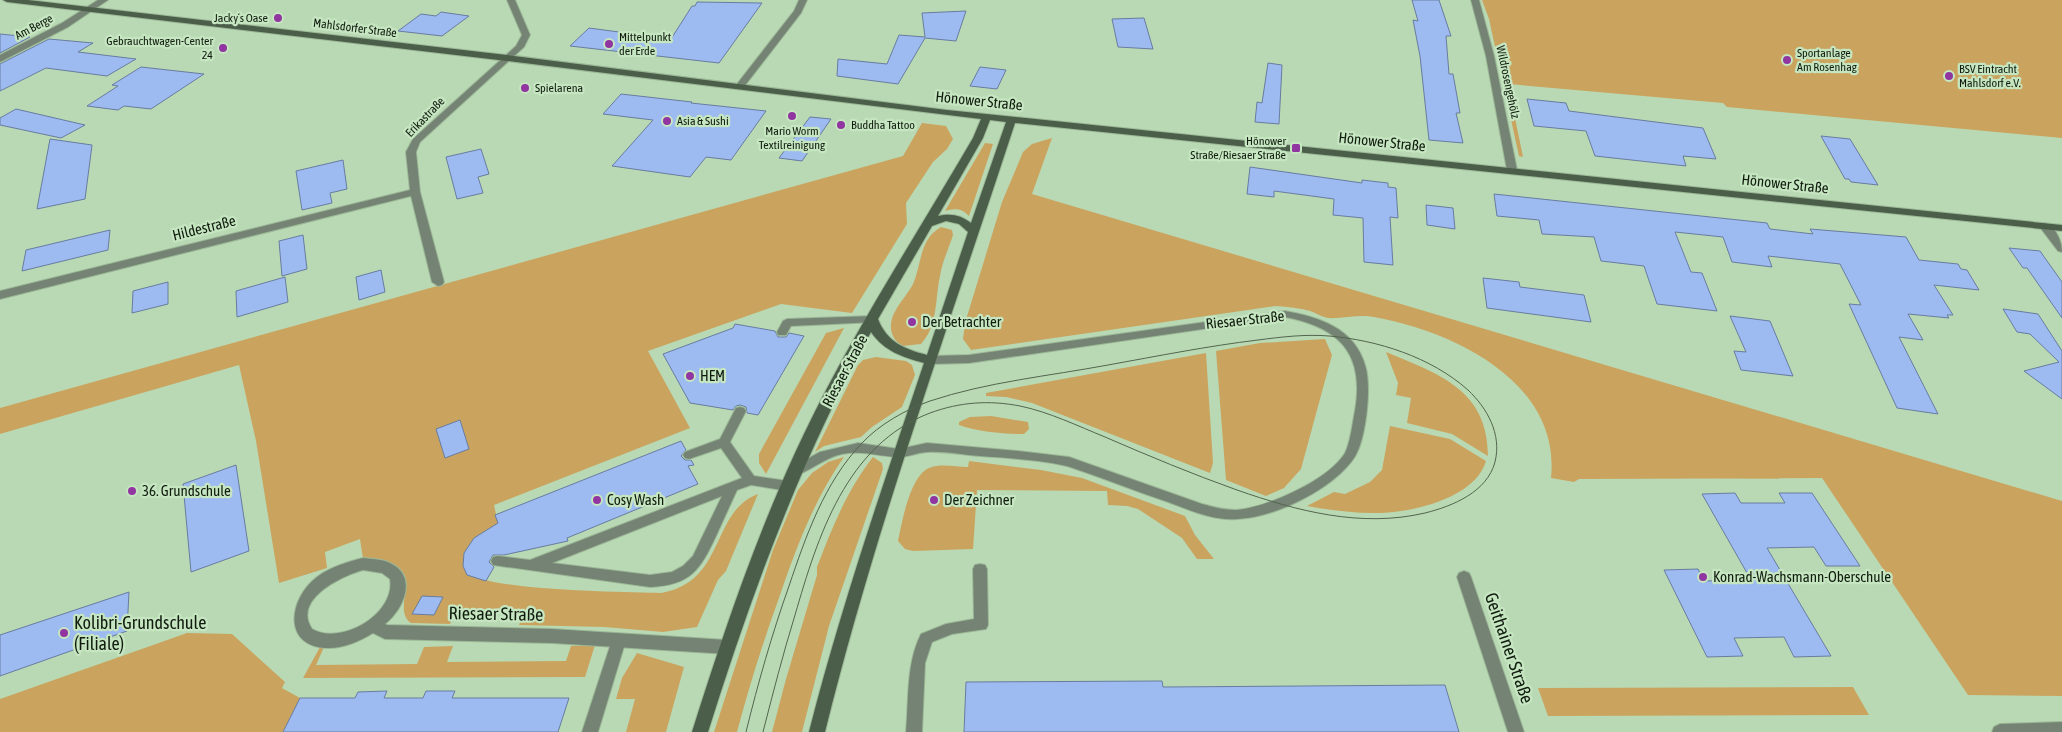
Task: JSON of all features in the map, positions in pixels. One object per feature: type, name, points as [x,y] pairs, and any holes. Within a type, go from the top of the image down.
[{"type":"main road","name":"Mahlsdorfer Straße","points":[[7,0],[700,81]]},
{"type":"main road","name":"Hönower Straße","points":[[700,81],[1011,120],[2062,228]]},
{"type":"main road","name":"Riesaer Straße","points":[[700,732],[727,647],[795,471],[843,372],[978,138],[987,117]]},
{"type":"main road","points":[[817,732],[838,648],[899,454],[953,297],[972,231],[1011,120]]},
{"type":"main road","points":[[927,225],[949,216],[961,219],[972,231]]},
{"type":"main road","points":[[872,320],[878,336],[892,347],[931,360]]},
{"type":"street","name":"Am Berge","points":[[0,59],[104,0]]},
{"type":"street","name":"Erikastraße","points":[[438,282],[416,192],[411,152],[416,141],[520,47],[526,35],[511,0]]},
{"type":"street","points":[[740,86],[798,11],[803,0]]},
{"type":"street","name":"Wildrosengehölz","points":[[1475,0],[1484,26],[1512,170]]},
{"type":"street","name":"Hildestraße","points":[[0,295],[416,192]]},
{"type":"street","points":[[2044,226],[2062,249]]},
{"type":"street","points":[[377,564],[388,568],[396,574],[400,583],[399,593],[386,616],[374,626],[344,639],[329,641],[316,639],[307,633],[301,625],[300,615],[303,604],[310,592],[321,582],[349,567],[377,564]]},
{"type":"street","name":"Geithainer Straße","points":[[1464,577],[1516,732]]},
{"type":"street","name":"Riesaer Straße","points":[[374,626],[385,632],[552,636],[727,647]]},
{"type":"street","points":[[2000,732],[2062,730]]},
{"type":"lane","name":"Riesaer Straße","points":[[795,471],[840,450],[858,447],[899,454],[927,447],[1018,454],[1069,462],[1201,509],[1223,514],[1242,514],[1272,506],[1311,487],[1336,471],[1350,455],[1361,416],[1365,380],[1356,355],[1332,329],[1315,319],[1285,314],[998,355],[931,360]]},
{"type":"lane","points":[[782,332],[787,323],[872,320]]},
{"type":"lane","points":[[689,455],[724,442],[740,411]]},
{"type":"lane","points":[[724,442],[750,480]]},
{"type":"lane","points":[[532,565],[750,480],[788,486]]},
{"type":"lane","points":[[498,561],[650,581],[672,579],[691,568],[698,560],[733,486]]},
{"type":"lane","points":[[914,732],[918,663],[926,638],[962,625],[981,625],[980,570]]},
{"type":"lane","points":[[590,732],[619,640]]},
{"type":"shaded area","name":"Sportanlage Am Rosenhag","points":[[1482,0],[2062,0],[2062,138],[1727,107],[1723,103],[1508,84],[1523,157],[1519,156],[1489,19]]},
{"type":"shaded area","points":[[922,123],[946,126],[953,139],[947,149],[933,162],[906,203],[907,224],[852,313],[781,304],[648,351],[690,428],[494,505],[498,523],[474,538],[464,553],[466,572],[479,578],[500,583],[589,591],[661,593],[682,586],[697,575],[708,562],[723,530],[732,516],[743,503],[758,494],[726,571],[718,580],[697,627],[663,632],[604,627],[519,625],[525,609],[456,609],[450,624],[411,623],[407,619],[404,610],[405,582],[388,563],[371,558],[363,559],[360,539],[325,552],[327,568],[279,583],[256,441],[239,365],[0,434],[0,408],[903,156]]},
{"type":"shaded area","points":[[1052,138],[1032,194],[2062,501],[2062,696],[1968,695],[1822,478],[1579,479],[1574,482],[1551,478],[1550,444],[1539,414],[1520,389],[1496,367],[1467,349],[1405,324],[1368,316],[1328,318],[1306,310],[1276,306],[971,350],[963,339],[965,323],[1002,202],[1023,152],[1032,144]]},
{"type":"shaded area","points":[[985,143],[993,144],[969,216],[964,211],[958,209],[945,211]]},
{"type":"shaded area","points":[[941,227],[952,230],[953,235],[941,271],[933,321],[921,344],[903,346],[895,340],[892,334],[892,319],[913,284],[925,245],[934,232]]},
{"type":"shaded area","points":[[844,328],[766,474],[759,463],[759,454],[826,333]]},
{"type":"shaded area","points":[[1325,339],[1332,355],[1301,469],[1284,488],[1266,496],[1226,480],[1216,351],[1260,343]]},
{"type":"shaded area","points":[[1386,352],[1441,377],[1469,399],[1479,415],[1486,433],[1488,456],[1452,434],[1407,423],[1411,398],[1396,395],[1398,383]]},
{"type":"shaded area","points":[[1206,353],[1213,463],[1210,473],[1032,403],[1006,397],[986,396],[986,393]]},
{"type":"shaded area","points":[[876,357],[906,361],[912,365],[915,375],[902,407],[872,427],[861,437],[824,446],[815,452],[858,365],[863,360]]},
{"type":"shaded area","points":[[991,416],[1028,422],[1029,429],[1024,434],[1008,434],[983,431],[959,425],[959,422],[970,417]]},
{"type":"shaded area","points":[[1390,426],[1450,439],[1486,461],[1479,474],[1469,485],[1438,502],[1421,507],[1404,511],[1373,513],[1307,506],[1334,492],[1345,494],[1370,482],[1382,470]]},
{"type":"shaded area","points":[[844,457],[815,507],[799,543],[751,681],[737,732],[714,732],[773,550],[798,490],[812,473],[828,462]]},
{"type":"shaded area","points":[[873,457],[882,463],[883,469],[829,626],[802,732],[772,732],[817,575],[817,567],[834,524],[848,496]]},
{"type":"shaded area","points":[[969,461],[1041,470],[1082,478],[1185,516],[1195,535],[1214,559],[1197,559],[1182,538],[1138,509],[1127,506],[1108,505],[1107,491],[977,490],[973,549],[913,551],[905,549],[898,541],[902,523],[912,490],[922,473],[929,468],[943,465],[968,467]]},
{"type":"shaded area","points":[[187,633],[232,634],[285,682],[282,688],[300,698],[283,732],[0,732],[0,699]]},
{"type":"shaded area","points":[[595,645],[585,677],[303,678],[320,647],[324,647],[316,665],[417,664],[424,647],[453,646],[447,662],[566,661],[571,646]]},
{"type":"shaded area","points":[[637,653],[684,667],[666,732],[626,732],[635,699],[616,699],[622,678]]},
{"type":"shaded area","points":[[1853,687],[1869,715],[1548,716],[1538,688]]},
{"type":"building","points":[[1412,0],[1439,0],[1451,36],[1446,36],[1449,74],[1453,74],[1460,113],[1456,113],[1463,143],[1429,140],[1420,56],[1413,20],[1418,21]]},
{"type":"building","points":[[697,2],[762,3],[719,63],[570,46],[589,28],[671,39],[692,6],[695,6]]},
{"type":"building","points":[[966,11],[956,41],[925,38],[898,84],[837,76],[838,59],[887,64],[899,35],[925,37],[922,13]]},
{"type":"building","points":[[441,12],[469,16],[442,36],[398,31],[421,14],[436,16]]},
{"type":"building","points":[[1144,18],[1153,49],[1118,47],[1112,19]]},
{"type":"building","points":[[0,34],[30,37],[0,53]]},
{"type":"building","points":[[49,39],[93,43],[78,52],[136,59],[107,76],[46,68],[0,91],[0,64]]},
{"type":"building","points":[[1268,63],[1282,65],[1279,124],[1255,122],[1257,102],[1262,103]]},
{"type":"building","points":[[141,67],[204,74],[151,109],[124,106],[118,110],[87,106],[118,86],[112,85]]},
{"type":"building","points":[[980,67],[1006,70],[997,89],[970,86]]},
{"type":"building","points":[[621,94],[766,111],[731,160],[706,157],[690,177],[612,166],[653,120],[603,114]]},
{"type":"building","points":[[1527,99],[1566,103],[1569,111],[1703,128],[1716,159],[1683,156],[1686,166],[1595,156],[1586,131],[1534,126]]},
{"type":"building","points":[[16,109],[85,125],[61,138],[0,125],[0,118]]},
{"type":"building","points":[[810,117],[831,119],[802,161],[779,158]]},
{"type":"building","points":[[1821,136],[1850,139],[1878,185],[1851,182],[1849,179],[1845,179]]},
{"type":"building","points":[[50,139],[92,145],[85,199],[37,209]]},
{"type":"building","points":[[481,149],[489,174],[478,177],[483,193],[457,199],[446,157]]},
{"type":"building","points":[[343,160],[347,189],[330,193],[332,203],[302,210],[296,171]]},
{"type":"building","points":[[1250,167],[1362,183],[1362,180],[1388,183],[1388,187],[1396,188],[1398,218],[1390,217],[1393,265],[1364,262],[1363,218],[1333,215],[1334,199],[1274,191],[1274,197],[1247,194]]},
{"type":"building","points":[[1494,194],[1767,223],[1770,229],[1813,234],[1810,229],[1906,237],[1919,260],[1958,264],[1961,269],[1967,270],[1979,290],[1934,285],[1953,315],[1947,315],[1949,318],[1908,314],[1923,340],[1899,337],[1938,414],[1897,408],[1849,304],[1861,305],[1840,264],[1768,256],[1772,267],[1732,262],[1723,237],[1675,232],[1691,272],[1702,273],[1717,311],[1657,304],[1644,266],[1601,261],[1594,237],[1542,234],[1539,220],[1497,216]]},
{"type":"building","points":[[1426,205],[1453,208],[1455,229],[1427,225]]},
{"type":"building","points":[[110,230],[108,250],[22,271],[26,250]]},
{"type":"building","points":[[303,235],[307,269],[282,276],[279,241]]},
{"type":"building","points":[[2009,248],[2040,251],[2062,282],[2062,318],[2027,268],[2023,268]]},
{"type":"building","points":[[381,270],[385,292],[359,300],[356,277]]},
{"type":"building","points":[[285,277],[288,302],[237,317],[236,291]]},
{"type":"building","points":[[1483,278],[1519,282],[1520,287],[1584,295],[1591,322],[1487,308]]},
{"type":"building","points":[[168,282],[168,304],[132,313],[133,291]]},
{"type":"building","points":[[2003,309],[2038,314],[2062,351],[2062,399],[2024,371],[2059,362],[2030,334],[2017,332]]},
{"type":"building","points":[[1730,316],[1770,321],[1793,376],[1741,370],[1734,351],[1746,352]]},
{"type":"building","points":[[735,324],[775,331],[778,337],[786,337],[789,333],[804,336],[758,415],[747,413],[746,407],[740,405],[736,406],[733,410],[690,403],[663,354],[733,328]]},
{"type":"building","points":[[460,420],[469,449],[445,458],[436,429]]},
{"type":"building","name":"Cosy Wash","points":[[681,441],[686,450],[681,456],[685,460],[691,460],[694,465],[688,466],[698,484],[567,538],[568,541],[504,555],[493,555],[489,562],[494,567],[486,581],[467,575],[463,566],[464,553],[474,538],[498,523],[495,515]]},
{"type":"building","points":[[236,465],[249,551],[191,572],[183,484]]},
{"type":"building","points":[[1735,493],[1741,503],[1785,503],[1779,493],[1812,493],[1860,566],[1826,566],[1814,547],[1767,548],[1831,656],[1794,657],[1784,637],[1734,638],[1743,656],[1707,657],[1664,570],[1698,569],[1704,581],[1751,580],[1702,494]]},
{"type":"building","name":"Kolibri-Grundschule (Filiale)","points":[[129,592],[127,631],[0,676],[0,635]]},
{"type":"building","points":[[422,596],[443,597],[434,615],[412,614]]},
{"type":"building","points":[[1162,681],[1163,687],[1445,685],[1459,732],[964,732],[966,682]]},
{"type":"building","points":[[387,691],[384,698],[423,698],[426,691],[455,691],[452,698],[569,698],[558,732],[283,732],[300,698],[355,698],[358,692]]},
{"type":"tram line","points":[[746,732],[755,695],[802,548],[818,511],[837,475],[869,436],[893,418],[930,401],[996,384],[1183,351],[1275,338],[1320,335],[1366,341],[1420,359],[1453,378],[1468,390],[1487,413],[1491,422],[1496,441],[1497,452],[1495,462],[1491,473],[1477,489],[1457,502],[1436,510],[1401,517],[1377,519],[1330,515],[1260,498],[1187,471],[1063,420],[1020,406],[975,403],[952,406],[930,413],[901,428],[877,447],[856,470],[840,496],[826,525],[804,585],[763,732]]},
{"type":"place","name":"Jacky´s Oase","points":[[278,18]]},
{"type":"place","name":"Mittelpunkt der Erde","points":[[609,44]]},
{"type":"place","name":"Gebrauchtwagen-Center 24","points":[[223,48]]},
{"type":"place","name":"Sportanlage Am Rosenhag","points":[[1787,60]]},
{"type":"place","name":"BSV Eintracht Mahlsdorf e.V.","points":[[1949,76]]},
{"type":"place","name":"Spielarena","points":[[525,88]]},
{"type":"place","name":"Mario Worm Textilreinigung","points":[[792,116]]},
{"type":"place","name":"Asia & Sushi","points":[[667,121]]},
{"type":"place","name":"Buddha Tattoo","points":[[841,125]]},
{"type":"place","name":"Hönower Straße/Riesaer Straße","points":[[1296,148]]},
{"type":"place","name":"Der Betrachter","points":[[912,322]]},
{"type":"place","name":"HEM","points":[[690,376]]},
{"type":"place","name":"36. Grundschule","points":[[132,491]]},
{"type":"place","name":"Cosy Wash","points":[[597,500]]},
{"type":"place","name":"Der Zeichner","points":[[934,500]]},
{"type":"place","name":"Konrad-Wachsmann-Oberschule","points":[[1703,577]]},
{"type":"place","name":"Kolibri-Grundschule (Filiale)","points":[[64,633]]}]
